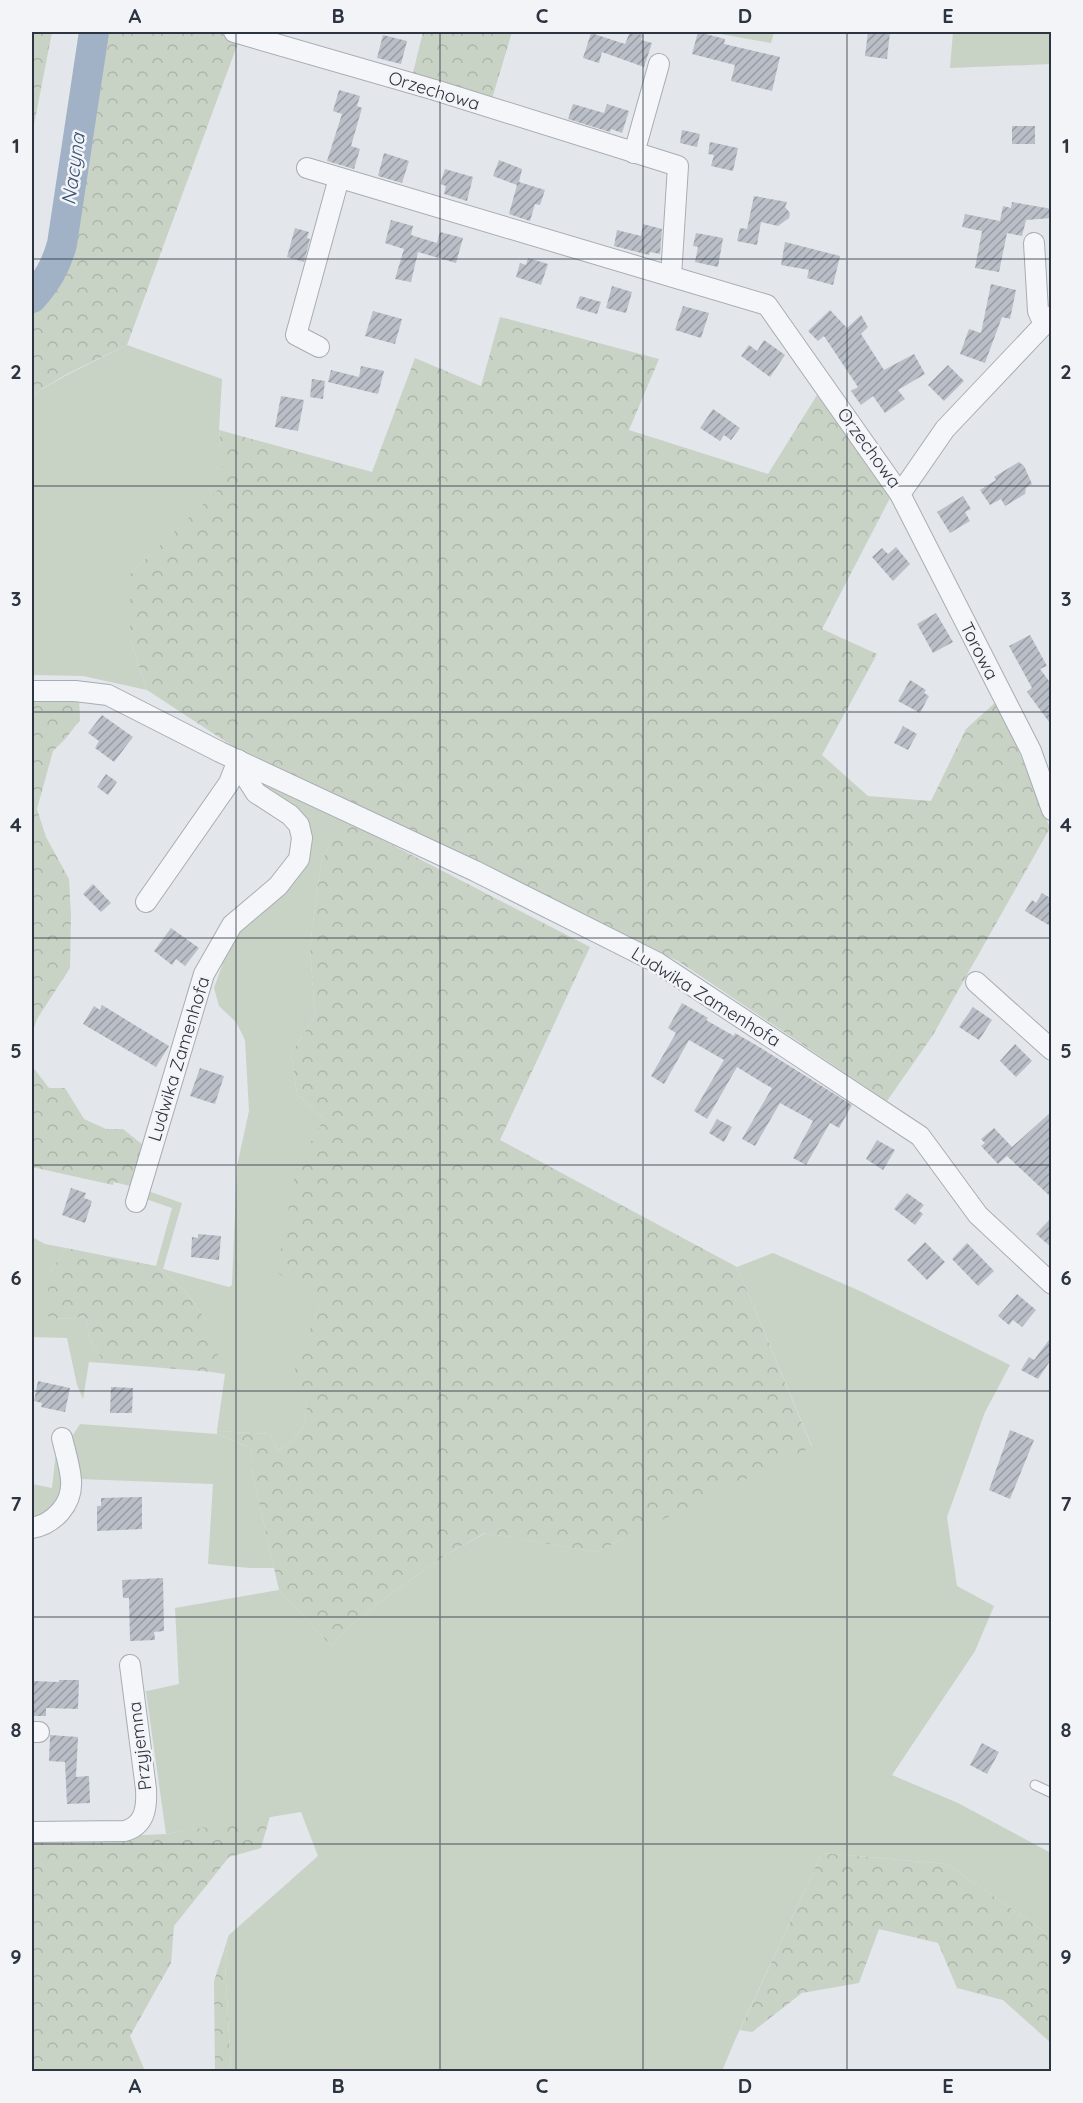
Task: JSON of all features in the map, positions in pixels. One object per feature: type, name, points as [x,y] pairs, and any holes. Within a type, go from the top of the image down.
[{"type":"street","name":"Orzechowa","points":[[234,32],[435,90],[678,166],[671,276]]},
{"type":"street","points":[[634,153],[659,64]]},
{"type":"street","name":"Orzechowa","points":[[307,168],[767,304],[900,494],[945,429],[1048,321],[1038,311],[1034,243]]},
{"type":"street","points":[[319,347],[296,335],[339,178]]},
{"type":"street","name":"Torowa","points":[[900,494],[1030,751],[1052,810]]},
{"type":"street","name":"Ludwika Zamenhofa","points":[[32,691],[75,691],[108,695],[238,760],[475,871],[658,963],[920,1136],[978,1215],[1052,1284]]},
{"type":"street","points":[[146,902],[229,783],[238,760]]},
{"type":"street","name":"Ludwika Zamenhofa","points":[[136,1202],[204,974],[232,926],[278,886],[299,859],[302,838],[299,825],[290,815],[256,793],[238,760]]},
{"type":"street","points":[[976,982],[1052,1050]]},
{"type":"street","points":[[32,1528],[54,1518],[68,1500],[71,1482],[62,1438]]},
{"type":"street","name":"Przyjemna","points":[[32,1832],[125,1831],[141,1822],[147,1805],[146,1789],[130,1665]]},
{"type":"lane","points":[[1035,1785],[1052,1793]]},
{"type":"green space","points":[[32,32],[52,32],[32,135]]},
{"type":"green space","points":[[99,32],[242,32],[127,345],[67,374],[32,395],[32,309],[54,283],[67,251]]},
{"type":"green space","points":[[423,32],[512,32],[491,102],[412,77]]},
{"type":"green space","points":[[709,32],[774,32],[771,43]]},
{"type":"green space","points":[[953,32],[1051,32],[1051,64],[950,68]]},
{"type":"green space","points":[[500,317],[659,359],[629,430],[768,474],[817,395],[890,498],[822,629],[877,654],[822,755],[868,796],[931,801],[966,729],[998,700],[1050,828],[933,1035],[887,1101],[678,961],[240,751],[147,690],[130,639],[130,574],[224,484],[219,430],[372,472],[415,358],[481,386]]},
{"type":"green space","points":[[127,345],[222,379],[219,430],[225,484],[130,574],[130,639],[147,690],[83,676],[32,675],[32,395]]},
{"type":"green space","points":[[79,696],[80,720],[53,751],[37,809],[46,837],[69,879],[70,968],[37,1019],[32,1034],[32,697]]},
{"type":"green space","points":[[267,779],[345,814],[321,863],[310,946],[315,1016],[291,1054],[297,1094],[324,1119],[319,1306],[296,1369],[307,1405],[304,1426],[292,1441],[278,1451],[270,1434],[217,1431],[225,1374],[212,1372],[207,1321],[185,1291],[156,1266],[172,1208],[143,1198],[145,1190],[182,1203],[163,1269],[229,1287],[232,1285],[237,1166],[249,1111],[245,1040],[236,1022],[219,1006],[214,988],[236,927],[310,835],[254,780]]},
{"type":"green space","points":[[342,819],[590,947],[500,1140],[737,1267],[812,1447],[596,1552],[485,1533],[447,1554],[384,1599],[349,1627],[331,1646],[279,1590],[253,1476],[251,1448],[217,1434],[217,1431],[270,1434],[278,1451],[292,1441],[304,1426],[307,1405],[295,1369],[319,1306],[277,1272],[296,1168],[324,1119],[297,1094],[291,1054],[315,1016],[310,946],[321,863]]},
{"type":"green space","points":[[32,1066],[49,1088],[65,1088],[84,1119],[106,1129],[123,1129],[143,1145],[130,1186],[114,1182],[113,1185],[32,1167]]},
{"type":"green space","points":[[32,1237],[45,1244],[66,1248],[49,1274],[57,1319],[86,1317],[89,1337],[104,1363],[89,1362],[83,1399],[77,1385],[67,1338],[32,1337]]},
{"type":"green space","points":[[66,1248],[156,1266],[185,1291],[207,1321],[219,1358],[212,1372],[104,1363],[89,1337],[86,1317],[56,1319],[47,1316],[49,1274]]},
{"type":"green space","points":[[773,1253],[860,1291],[1010,1365],[985,1412],[947,1517],[957,1586],[994,1606],[975,1651],[892,1775],[958,1803],[1051,1853],[1051,1936],[947,1864],[822,1853],[722,2071],[231,2071],[225,1962],[229,1935],[318,1856],[301,1812],[166,1834],[146,1692],[138,1693],[179,1684],[175,1608],[279,1590],[331,1646],[349,1627],[384,1599],[447,1554],[486,1533],[596,1552],[812,1446],[737,1267]]},
{"type":"green space","points":[[80,1424],[217,1434],[251,1448],[253,1476],[274,1568],[208,1564],[213,1484],[79,1479],[70,1440]]},
{"type":"green space","points":[[56,1451],[67,1477],[62,1501],[32,1523],[32,1484],[52,1488]]},
{"type":"green space","points":[[270,1816],[261,1848],[229,1857],[174,1926],[171,1963],[130,2036],[145,2071],[32,2071],[32,1840],[166,1834]]},
{"type":"green space","points":[[822,1853],[947,1864],[1051,1936],[1051,2043],[1003,2000],[957,1988],[938,1943],[879,1929],[859,1983],[802,1993],[752,2032],[740,2030]]},
{"type":"green space","points":[[229,1935],[225,1962],[231,2071],[215,2071],[214,1981]]},
{"type":"building","points":[[630,32],[643,35],[641,40],[652,43],[644,67],[602,52],[599,63],[583,58],[591,33],[625,44]]},
{"type":"building","points":[[698,32],[725,39],[724,44],[780,57],[772,91],[731,81],[735,65],[692,54]]},
{"type":"building","points":[[868,32],[890,32],[887,59],[865,56]]},
{"type":"building","points":[[383,35],[407,41],[401,64],[377,58]]},
{"type":"building","points":[[339,90],[360,96],[357,106],[362,108],[351,146],[360,149],[354,169],[327,161],[342,114],[333,111]]},
{"type":"building","points":[[573,104],[604,113],[607,104],[629,111],[622,133],[611,129],[610,132],[568,119]]},
{"type":"building","points":[[1012,126],[1035,126],[1035,144],[1012,144]]},
{"type":"building","points":[[682,130],[700,134],[697,147],[680,143]]},
{"type":"building","points":[[710,142],[738,148],[733,171],[711,166],[714,155],[708,154]]},
{"type":"building","points":[[384,153],[409,161],[402,183],[378,176]]},
{"type":"building","points":[[499,160],[522,169],[519,182],[545,190],[540,205],[535,204],[530,221],[509,214],[517,185],[493,176]]},
{"type":"building","points":[[445,169],[473,177],[467,201],[444,194],[446,186],[440,184]]},
{"type":"building","points":[[754,196],[787,202],[785,207],[790,213],[789,218],[778,226],[761,222],[757,245],[737,241],[740,228],[747,229]]},
{"type":"building","points":[[1012,202],[1052,209],[1052,218],[1026,220],[1022,236],[1007,233],[999,272],[975,268],[982,231],[962,227],[965,214],[1000,221],[1003,206],[1011,208]]},
{"type":"building","points":[[391,220],[413,226],[411,235],[437,243],[440,232],[463,238],[456,263],[418,252],[411,282],[395,279],[404,249],[385,243]]},
{"type":"building","points":[[643,224],[662,229],[660,254],[650,252],[649,255],[614,246],[617,230],[641,236]]},
{"type":"building","points":[[295,228],[309,232],[307,238],[310,239],[304,262],[287,257]]},
{"type":"building","points":[[696,233],[723,238],[718,267],[695,262],[698,247],[693,246]]},
{"type":"building","points":[[785,242],[840,256],[833,285],[807,278],[809,270],[781,265]]},
{"type":"building","points":[[528,258],[548,264],[541,285],[516,277],[520,263],[526,265]]},
{"type":"building","points":[[991,284],[1016,290],[1010,319],[1002,317],[985,363],[960,354],[969,329],[981,333]]},
{"type":"building","points":[[612,286],[632,292],[626,313],[606,308]]},
{"type":"building","points":[[580,296],[601,302],[597,314],[576,308]]},
{"type":"building","points":[[683,306],[709,313],[701,338],[675,330]]},
{"type":"building","points":[[830,310],[847,328],[861,315],[868,327],[861,334],[884,370],[914,354],[925,374],[898,390],[905,399],[885,413],[873,396],[861,405],[851,391],[858,387],[824,336],[818,341],[808,331]]},
{"type":"building","points":[[373,311],[402,319],[395,344],[365,336]]},
{"type":"building","points":[[764,340],[785,355],[770,377],[741,356],[749,345],[757,351]]},
{"type":"building","points":[[948,365],[964,381],[944,401],[928,385]]},
{"type":"building","points":[[361,366],[384,371],[378,394],[328,382],[331,370],[359,377]]},
{"type":"building","points":[[312,379],[325,381],[323,399],[310,397]]},
{"type":"building","points":[[281,396],[304,400],[298,431],[275,427]]},
{"type":"building","points":[[713,409],[740,428],[731,440],[724,435],[720,441],[700,428]]},
{"type":"building","points":[[1019,462],[1024,466],[1032,484],[1026,488],[1025,494],[1005,506],[1001,499],[990,505],[980,490],[996,480],[994,477]]},
{"type":"building","points":[[963,496],[971,509],[965,512],[970,521],[950,533],[937,512]]},
{"type":"building","points":[[896,547],[910,564],[893,581],[872,557],[882,548],[888,554]]},
{"type":"building","points":[[936,613],[953,642],[933,653],[917,624]]},
{"type":"building","points":[[1030,635],[1047,666],[1040,669],[1052,685],[1052,726],[1027,692],[1032,688],[1009,646]]},
{"type":"building","points":[[910,680],[926,690],[924,693],[929,696],[920,713],[898,701]]},
{"type":"building","points":[[102,715],[133,737],[114,762],[95,748],[99,741],[88,733]]},
{"type":"building","points":[[903,726],[917,734],[908,750],[894,743]]},
{"type":"building","points":[[106,774],[117,782],[108,795],[97,787]]},
{"type":"building","points":[[93,884],[111,903],[101,912],[83,894]]},
{"type":"building","points":[[1042,893],[1052,899],[1052,927],[1025,911],[1032,900],[1036,903]]},
{"type":"building","points":[[171,928],[199,948],[185,966],[176,959],[172,965],[154,951]]},
{"type":"building","points":[[682,1003],[708,1018],[706,1020],[761,1048],[852,1105],[839,1128],[830,1123],[806,1165],[793,1158],[813,1121],[780,1103],[755,1146],[742,1139],[772,1088],[737,1067],[707,1119],[694,1111],[724,1060],[689,1040],[664,1084],[651,1076],[676,1033],[668,1028]]},
{"type":"building","points":[[102,1005],[169,1046],[156,1067],[83,1024],[94,1006],[100,1010]]},
{"type":"building","points":[[973,1007],[992,1020],[979,1040],[959,1027]]},
{"type":"building","points":[[1015,1044],[1032,1061],[1016,1077],[1000,1061]]},
{"type":"building","points":[[200,1068],[224,1076],[215,1104],[190,1096]]},
{"type":"building","points":[[1052,1111],[1052,1198],[1007,1156],[998,1164],[981,1146],[985,1143],[981,1139],[994,1128],[1012,1147]]},
{"type":"building","points":[[717,1119],[732,1127],[724,1142],[709,1133]]},
{"type":"building","points":[[877,1140],[895,1150],[883,1170],[866,1159]]},
{"type":"building","points":[[71,1188],[86,1193],[84,1198],[92,1201],[85,1223],[62,1215]]},
{"type":"building","points":[[907,1193],[924,1205],[919,1211],[923,1214],[915,1225],[894,1209]]},
{"type":"building","points":[[1052,1217],[1052,1248],[1036,1234]]},
{"type":"building","points":[[198,1234],[221,1236],[219,1260],[191,1257],[192,1237],[198,1238]]},
{"type":"building","points":[[925,1242],[945,1262],[927,1280],[907,1260]]},
{"type":"building","points":[[967,1243],[994,1271],[978,1286],[952,1259]]},
{"type":"building","points":[[1017,1294],[1036,1310],[1022,1327],[1013,1320],[1009,1325],[998,1316]]},
{"type":"building","points":[[1052,1336],[1052,1358],[1038,1379],[1021,1370],[1029,1357],[1034,1360]]},
{"type":"building","points":[[38,1381],[70,1388],[65,1412],[41,1407],[42,1403],[34,1401]]},
{"type":"building","points":[[111,1387],[133,1388],[132,1413],[110,1413]]},
{"type":"building","points":[[1010,1430],[1034,1440],[1010,1499],[989,1490]]},
{"type":"building","points":[[142,1497],[142,1529],[97,1531],[97,1506],[101,1506],[101,1498]]},
{"type":"building","points":[[163,1578],[164,1631],[154,1632],[155,1640],[130,1641],[129,1598],[123,1598],[122,1580]]},
{"type":"building","points":[[59,1680],[79,1680],[78,1709],[46,1708],[46,1716],[32,1716],[32,1681],[59,1682]]},
{"type":"building","points":[[50,1735],[78,1737],[76,1777],[89,1776],[90,1803],[67,1804],[65,1762],[49,1761]]},
{"type":"building","points":[[982,1743],[999,1752],[987,1774],[970,1765]]},
{"type":"waterway","name":"Nacyna","points":[[32,298],[50,273],[62,244],[94,32]]}]
